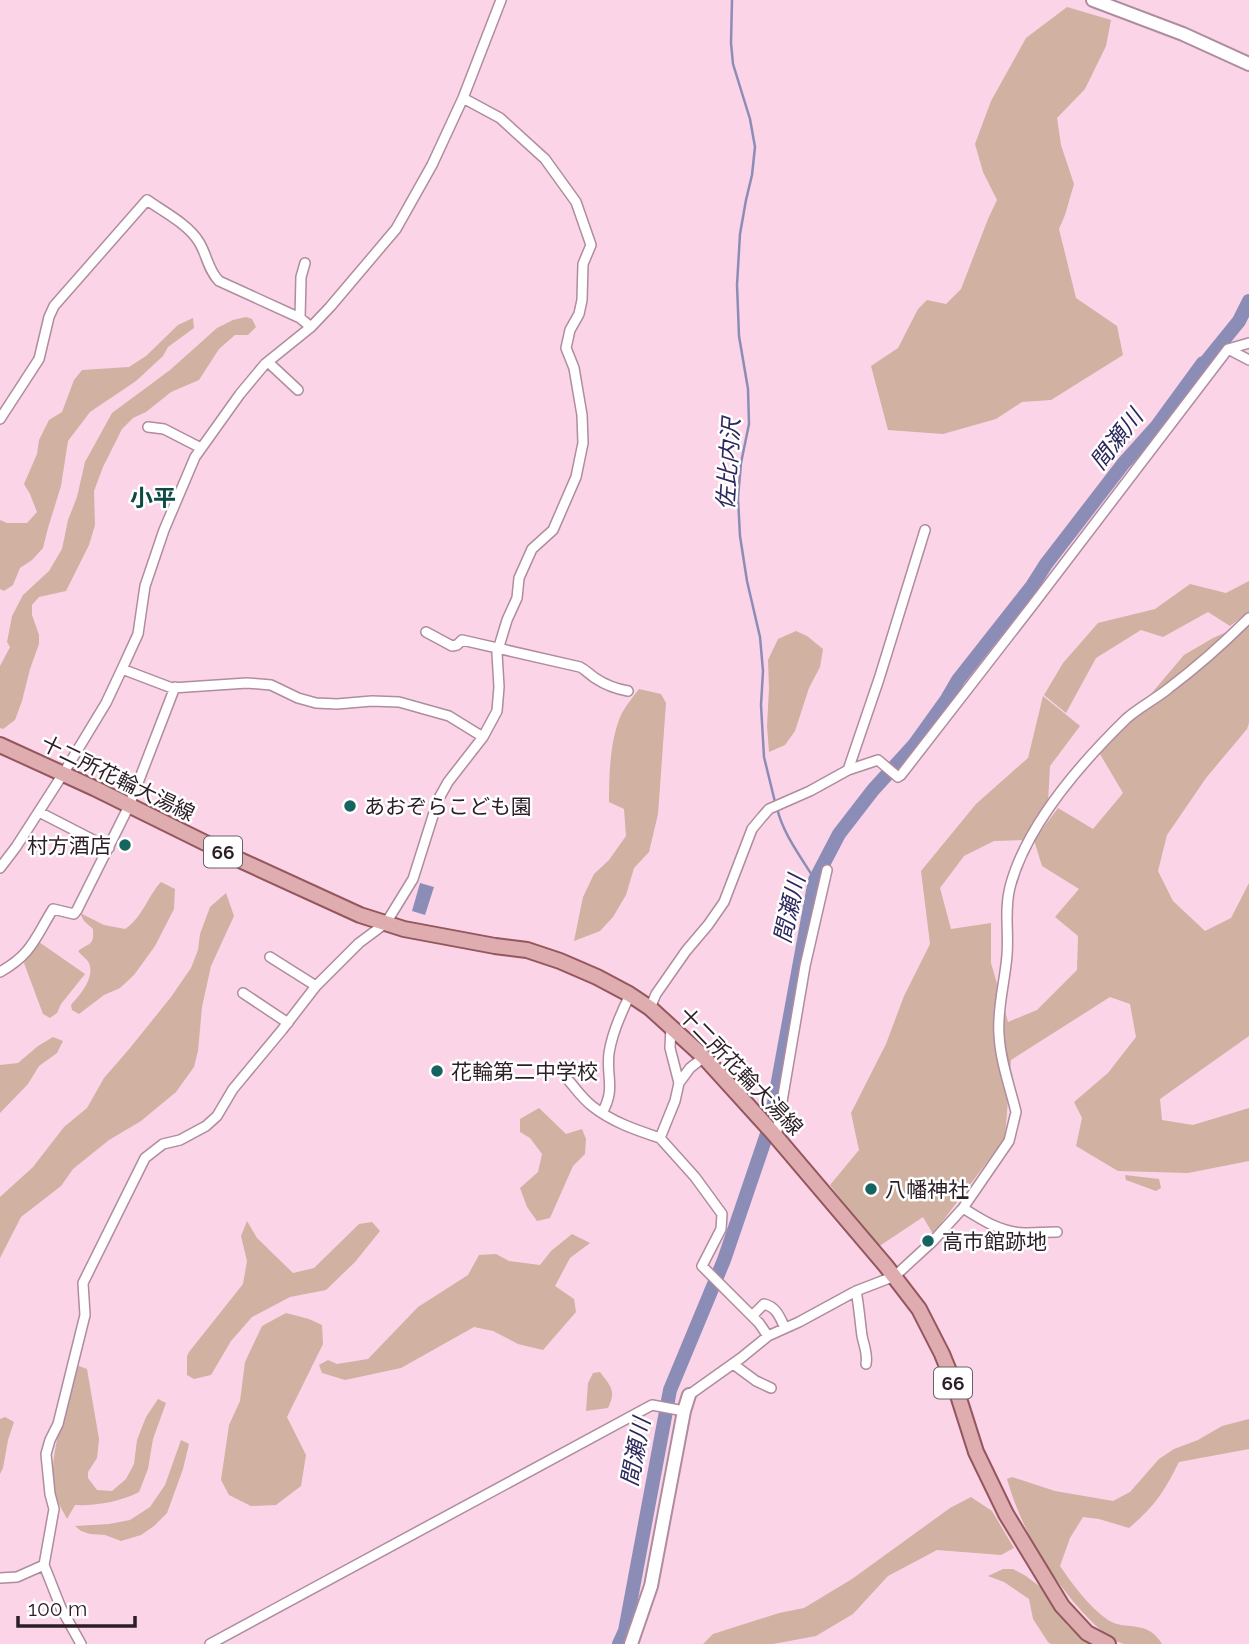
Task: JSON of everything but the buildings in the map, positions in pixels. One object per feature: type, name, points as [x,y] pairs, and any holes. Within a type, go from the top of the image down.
[{"type":"main road","name":"十二所花輪大湯線","points":[[0,745],[360,915],[404,929],[527,950],[597,977],[650,1008],[704,1057],[774,1135],[895,1276],[919,1309],[955,1386],[976,1452],[1006,1514],[1062,1606],[1087,1633],[1108,1644]]},
{"type":"street","points":[[0,868],[63,774],[106,703],[122,670],[138,634],[145,586],[164,530],[195,457],[240,394],[268,362],[311,327],[396,229],[432,165],[464,98],[501,0]]},
{"type":"street","points":[[1093,0],[1183,34],[1244,62]]},
{"type":"street","points":[[81,1644],[61,1608],[44,1565],[54,1509],[46,1454],[58,1424],[85,1315],[83,1283],[145,1158],[163,1144],[180,1140],[206,1126],[217,1116],[233,1088],[316,986],[359,943],[386,923],[413,879],[438,800],[448,782],[483,737],[497,711],[497,653],[517,598],[519,578],[532,549],[553,530],[576,477],[583,443],[582,415],[574,368],[566,348],[570,330],[579,314],[583,264],[591,245],[576,202],[545,159],[500,118],[464,98]]},
{"type":"street","points":[[0,419],[39,359],[54,306],[147,200],[198,240],[213,274],[219,281],[300,318],[311,327]]},
{"type":"street","points":[[300,318],[304,263]]},
{"type":"street","points":[[650,1008],[656,994],[724,902],[752,829],[769,809],[848,770],[878,760],[898,777],[910,765],[1228,349],[1249,343]]},
{"type":"street","points":[[1228,349],[1249,360]]},
{"type":"street","points":[[268,362],[298,390]]},
{"type":"street","points":[[148,427],[164,429],[201,448]]},
{"type":"street","points":[[848,770],[925,530]]},
{"type":"street","points":[[631,1644],[652,1586],[681,1411],[689,1395],[768,1336],[856,1291],[895,1276],[933,1241],[963,1208],[1009,1141],[1014,1124],[1016,1112],[999,1034],[999,1011],[1007,955],[1006,909],[1010,886],[1026,844],[1049,807],[1128,716],[1170,688],[1249,618]]},
{"type":"street","points":[[426,632],[452,646],[462,640],[580,667],[616,689],[628,691]]},
{"type":"street","points":[[122,670],[175,687],[247,683],[271,685],[316,703],[337,705],[372,701],[400,702],[449,716],[483,737]]},
{"type":"street","points":[[0,972],[15,964],[30,949],[53,909],[74,914],[129,806],[175,687]]},
{"type":"street","points":[[39,812],[109,848]]},
{"type":"street","points":[[774,1135],[805,966],[827,870]]},
{"type":"street","points":[[270,957],[316,986]]},
{"type":"street","points":[[243,993],[288,1023]]},
{"type":"street","points":[[602,1113],[609,1101],[609,1055],[614,1032],[630,995]]},
{"type":"street","points":[[671,1026],[670,1048],[679,1083]]},
{"type":"street","points":[[660,1138],[679,1083],[690,1068],[704,1057]]},
{"type":"street","points":[[569,1081],[589,1105],[630,1128],[660,1138],[695,1177],[722,1214],[721,1229],[702,1266],[768,1336]]},
{"type":"street","points":[[963,1208],[988,1224],[1005,1230],[1023,1233],[1058,1232]]},
{"type":"street","points":[[856,1291],[866,1364]]},
{"type":"street","points":[[752,1316],[764,1304],[770,1305],[785,1328]]},
{"type":"street","points":[[733,1363],[756,1381],[771,1388]]},
{"type":"street","points":[[211,1644],[652,1405],[681,1411]]},
{"type":"street","points":[[0,1578],[17,1577],[44,1565]]},
{"type":"shaded area","points":[[1067,7],[1111,20],[1106,46],[1085,89],[1057,118],[1061,145],[1074,184],[1059,229],[1076,298],[1117,326],[1123,355],[1051,400],[1022,402],[996,419],[943,434],[888,430],[871,366],[898,348],[918,309],[927,300],[946,304],[961,289],[997,200],[983,172],[975,144],[991,101],[1026,38]]},
{"type":"shaded area","points":[[246,317],[252,319],[256,327],[248,335],[235,335],[219,349],[199,380],[171,392],[146,412],[133,418],[122,429],[94,491],[95,525],[89,545],[66,591],[39,597],[32,605],[39,644],[15,720],[3,729],[0,728],[0,666],[10,647],[7,642],[12,616],[23,595],[49,571],[62,549],[85,462],[112,413],[170,370],[217,328]]},
{"type":"shaded area","points":[[193,318],[194,328],[168,347],[163,356],[136,381],[90,412],[68,441],[61,486],[43,548],[20,568],[13,585],[4,591],[0,589],[0,520],[7,523],[27,523],[37,512],[24,484],[37,454],[39,440],[49,420],[62,412],[74,380],[82,370],[129,367],[146,356],[178,325]]},
{"type":"shaded area","points":[[1249,581],[1249,612],[1230,626],[1208,612],[1163,637],[1141,630],[1096,658],[1066,713],[1044,695],[1063,663],[1098,623],[1155,609],[1190,584],[1226,593]]},
{"type":"shaded area","points":[[1249,622],[1247,729],[1206,778],[1167,835],[1158,871],[1173,901],[1205,931],[1231,918],[1249,883],[1249,1036],[1160,1099],[1162,1120],[1193,1125],[1249,1108],[1249,1161],[1188,1173],[1118,1171],[1076,1146],[1082,1118],[1074,1102],[1108,1073],[1136,1037],[1130,1004],[1110,997],[1011,1060],[1005,1138],[933,1234],[923,1217],[878,1247],[830,1185],[859,1150],[851,1113],[886,1044],[904,996],[930,944],[921,871],[976,804],[1028,758],[1043,696],[1080,726],[1050,766],[1048,802],[1024,840],[994,841],[964,856],[940,888],[951,929],[991,923],[991,963],[1008,1022],[1037,1010],[1077,970],[1078,936],[1055,917],[1079,889],[1042,866],[1034,840],[1058,808],[1093,829],[1123,793],[1100,754],[1184,655]]},
{"type":"shaded area","points":[[796,631],[823,649],[820,667],[809,688],[795,731],[785,745],[769,752],[768,660],[778,639]]},
{"type":"shaded area","points":[[639,689],[661,694],[666,703],[658,814],[649,852],[634,868],[626,895],[613,917],[600,931],[574,941],[583,897],[594,874],[609,860],[626,836],[624,809],[609,802],[610,768],[618,723]]},
{"type":"shaded area","points":[[161,882],[175,889],[174,909],[155,946],[134,975],[120,988],[104,995],[79,1014],[72,1010],[71,1005],[86,986],[90,974],[89,963],[78,951],[92,941],[93,929],[80,913],[104,925],[125,929],[136,919]]},
{"type":"shaded area","points":[[226,893],[234,916],[211,966],[194,1067],[176,1092],[141,1121],[109,1140],[73,1169],[61,1186],[21,1217],[0,1258],[0,1197],[33,1167],[64,1127],[87,1108],[104,1078],[171,997],[191,968],[210,907]]},
{"type":"shaded area","points":[[39,942],[85,974],[57,1013],[50,1018],[43,1014],[24,963]]},
{"type":"shaded area","points":[[53,1037],[63,1041],[57,1053],[39,1066],[28,1084],[0,1113],[0,1065],[18,1063]]},
{"type":"shaded area","points":[[539,1108],[566,1134],[582,1129],[586,1139],[585,1154],[573,1166],[550,1218],[537,1221],[527,1207],[520,1188],[538,1172],[542,1154],[530,1138],[520,1132],[520,1119]]},
{"type":"shaded area","points":[[1125,1175],[1159,1179],[1161,1188],[1156,1191],[1126,1180]]},
{"type":"shaded area","points":[[247,1221],[257,1238],[293,1273],[314,1268],[359,1224],[372,1222],[380,1231],[355,1262],[326,1290],[290,1297],[252,1317],[231,1341],[211,1375],[194,1379],[187,1375],[189,1352],[243,1284],[247,1261],[241,1236]]},
{"type":"shaded area","points":[[572,1234],[590,1243],[570,1258],[555,1286],[574,1299],[576,1312],[543,1350],[518,1344],[493,1331],[474,1327],[401,1368],[345,1380],[322,1373],[319,1365],[328,1360],[337,1364],[368,1359],[418,1307],[468,1275],[479,1255],[496,1254],[509,1261],[540,1265],[551,1251]]},
{"type":"shaded area","points":[[286,1313],[322,1325],[323,1344],[287,1417],[306,1455],[301,1486],[276,1505],[251,1506],[229,1495],[221,1480],[229,1425],[240,1401],[245,1362],[262,1326]]},
{"type":"shaded area","points":[[79,1366],[87,1369],[99,1439],[97,1458],[88,1472],[88,1478],[97,1490],[112,1491],[126,1479],[134,1464],[137,1440],[146,1417],[158,1399],[166,1403],[139,1492],[108,1503],[75,1505],[67,1519],[53,1485],[53,1470],[58,1435]]},
{"type":"shaded area","points":[[600,1372],[611,1388],[611,1402],[608,1408],[586,1411],[588,1383],[593,1373]]},
{"type":"shaded area","points":[[5,1417],[14,1422],[0,1474],[0,1419]]},
{"type":"shaded area","points":[[1249,1419],[1249,1449],[1179,1462],[1158,1498],[1129,1528],[1083,1517],[1070,1538],[1060,1566],[1101,1615],[1115,1623],[1150,1631],[1162,1644],[1124,1644],[1111,1638],[1079,1608],[1041,1556],[1021,1518],[1007,1479],[1012,1477],[1055,1491],[1113,1501],[1130,1492],[1159,1459],[1174,1449],[1198,1440],[1222,1426]]},
{"type":"shaded area","points":[[181,1440],[189,1444],[183,1469],[167,1513],[154,1526],[141,1535],[121,1541],[105,1535],[90,1534],[75,1526],[130,1520],[150,1507],[165,1485]]},
{"type":"shaded area","points":[[971,1497],[992,1511],[1014,1548],[1001,1555],[937,1550],[888,1576],[853,1614],[816,1636],[773,1644],[703,1644],[713,1634],[804,1608],[852,1579],[950,1508]]},
{"type":"shaded area","points":[[1003,1569],[1013,1569],[1043,1589],[1068,1626],[1097,1644],[1048,1642],[1033,1619],[1029,1599],[1004,1582],[988,1576]]},
{"type":"water","points":[[420,883],[434,887],[425,915],[412,911]]},
{"type":"waterway","name":"佐比内沢","points":[[732,0],[733,64],[750,119],[755,147],[740,234],[737,285],[739,336],[748,389],[749,424],[741,463],[738,498],[740,536],[760,637],[764,757],[775,802]]},
{"type":"waterway","name":"間瀬川","points":[[619,1644],[625,1631],[670,1390],[724,1260],[770,1125],[815,880],[839,834],[873,790],[914,745],[958,680],[1032,586],[1046,564],[1239,321],[1249,301]]},
{"type":"waterway","name":"佐比内沢","points":[[777,808],[788,836],[815,880]]},
{"type":"place","name":"あおぞらこども園","points":[[350,806]]},
{"type":"place","name":"村方酒店","points":[[125,845]]},
{"type":"place","name":"花輪第二中学校","points":[[437,1071]]},
{"type":"place","name":"八幡神社","points":[[871,1189]]},
{"type":"place","name":"高市館跡地","points":[[928,1241]]},
{"type":"district","name":"小平","points":[[153,497]]}]
